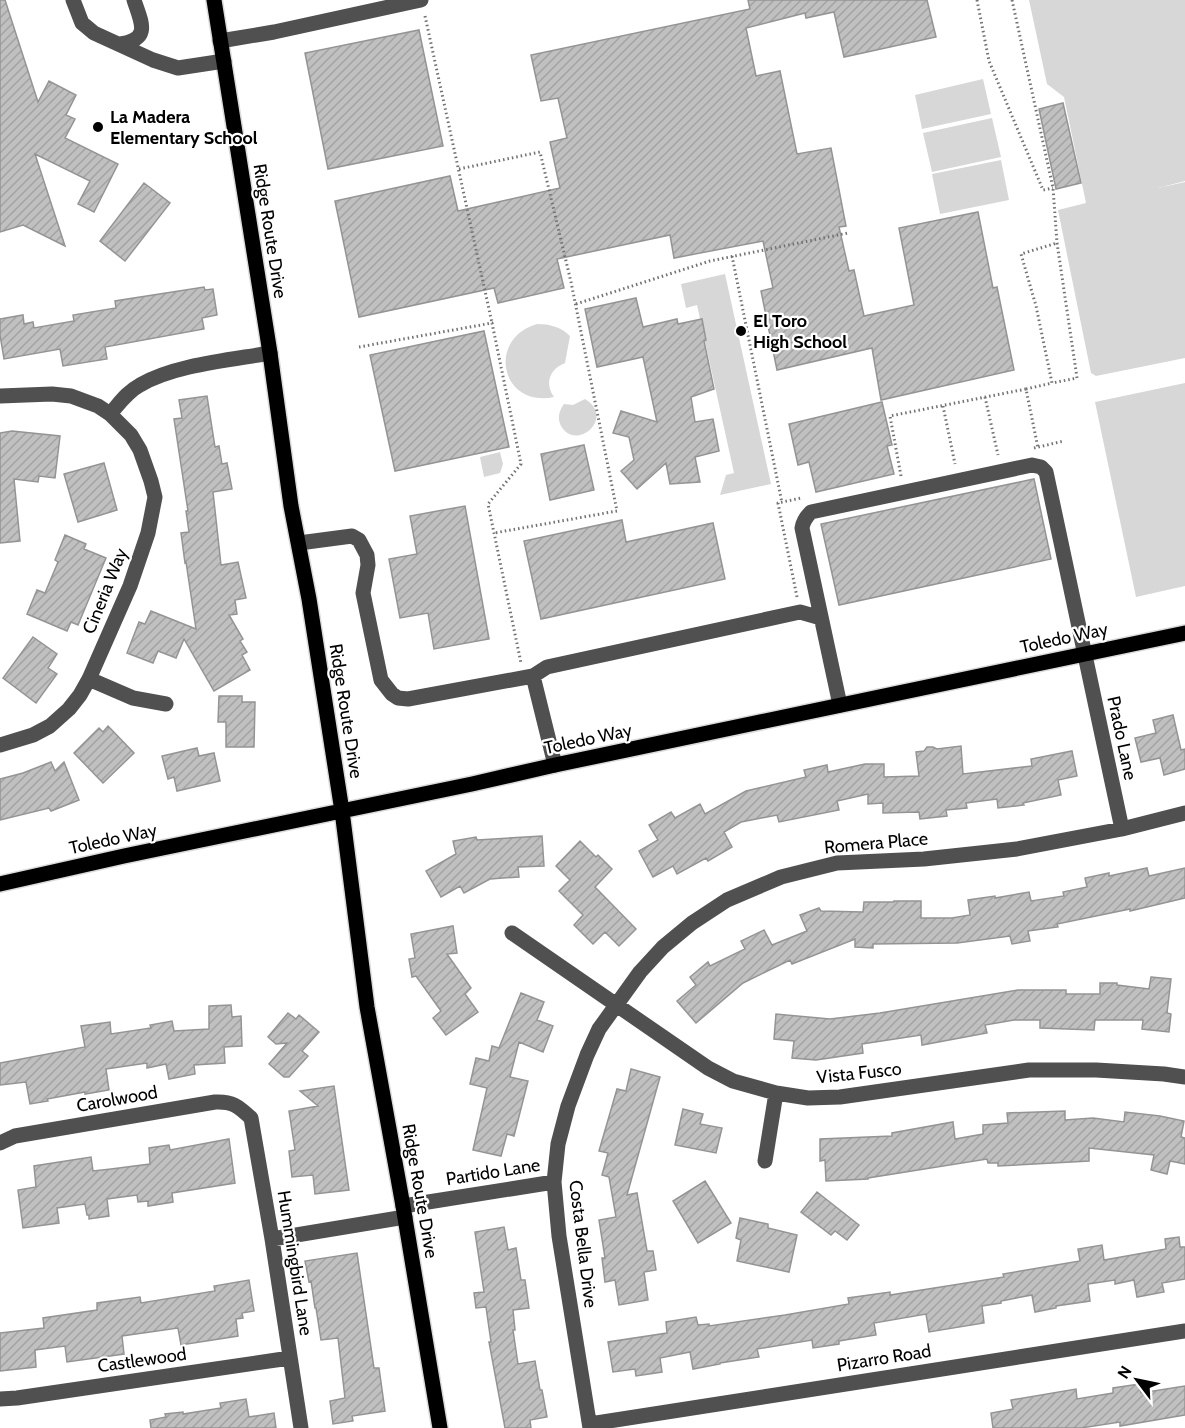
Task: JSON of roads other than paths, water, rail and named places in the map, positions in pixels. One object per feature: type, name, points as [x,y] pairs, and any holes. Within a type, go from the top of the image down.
[{"type":"main road","name":"Ridge Route Drive","points":[[214,0],[270,353],[291,506],[311,611],[342,810],[367,1007],[440,1428]]},
{"type":"main road","name":"Toledo Way","points":[[0,884],[1185,633]]},
{"type":"street","points":[[73,0],[82,23],[94,33],[153,60],[178,68],[224,61]]},
{"type":"street","points":[[120,44],[134,41],[142,29],[134,0]]},
{"type":"street","points":[[220,41],[422,6]]},
{"type":"street","points":[[110,414],[127,394],[153,379],[190,368],[270,353]]},
{"type":"street","name":"Cineria Way","points":[[0,396],[52,394],[71,396],[98,406],[110,414],[131,435],[140,450],[152,481],[155,497],[148,533],[130,586],[80,695],[69,709],[50,726],[33,735],[0,745]]},
{"type":"street","name":"Prado Lane","points":[[821,618],[802,528],[803,522],[811,512],[1032,465],[1041,467],[1046,472],[1122,829]]},
{"type":"street","points":[[299,543],[352,536],[362,544],[368,565],[363,593],[381,680],[398,698],[408,699],[529,677],[547,667],[801,612],[821,618],[840,705]]},
{"type":"street","points":[[529,677],[555,765]]},
{"type":"street","points":[[89,679],[133,698],[166,704]]},
{"type":"street","name":"Romera Place","points":[[616,1004],[640,972],[663,947],[692,923],[727,900],[781,877],[837,862],[924,859],[1017,849],[1122,829],[1185,813]]},
{"type":"street","name":"Vista Fusco","points":[[512,933],[708,1068],[733,1081],[776,1093],[808,1098],[840,1097],[1029,1070],[1096,1070],[1185,1077]]},
{"type":"street","name":"Costa Bella Drive","points":[[590,1426],[559,1236],[554,1182],[558,1144],[568,1106],[586,1055],[599,1029],[616,1004]]},
{"type":"street","points":[[765,1161],[776,1093]]},
{"type":"street","name":"Carolwood","points":[[0,1143],[15,1136],[215,1102],[228,1101],[240,1108]]},
{"type":"street","name":"Hummingbird Lane","points":[[240,1108],[251,1118],[301,1428]]},
{"type":"street","name":"Partido Lane","points":[[272,1239],[554,1182]]},
{"type":"street","name":"Pizarro Road","points":[[590,1426],[1185,1331]]},
{"type":"street","name":"Castlewood","points":[[0,1399],[290,1359]]},
{"type":"place","name":"La Madera Elementary School","points":[[98,127]]},
{"type":"place","name":"El Toro High School","points":[[741,331]]}]
